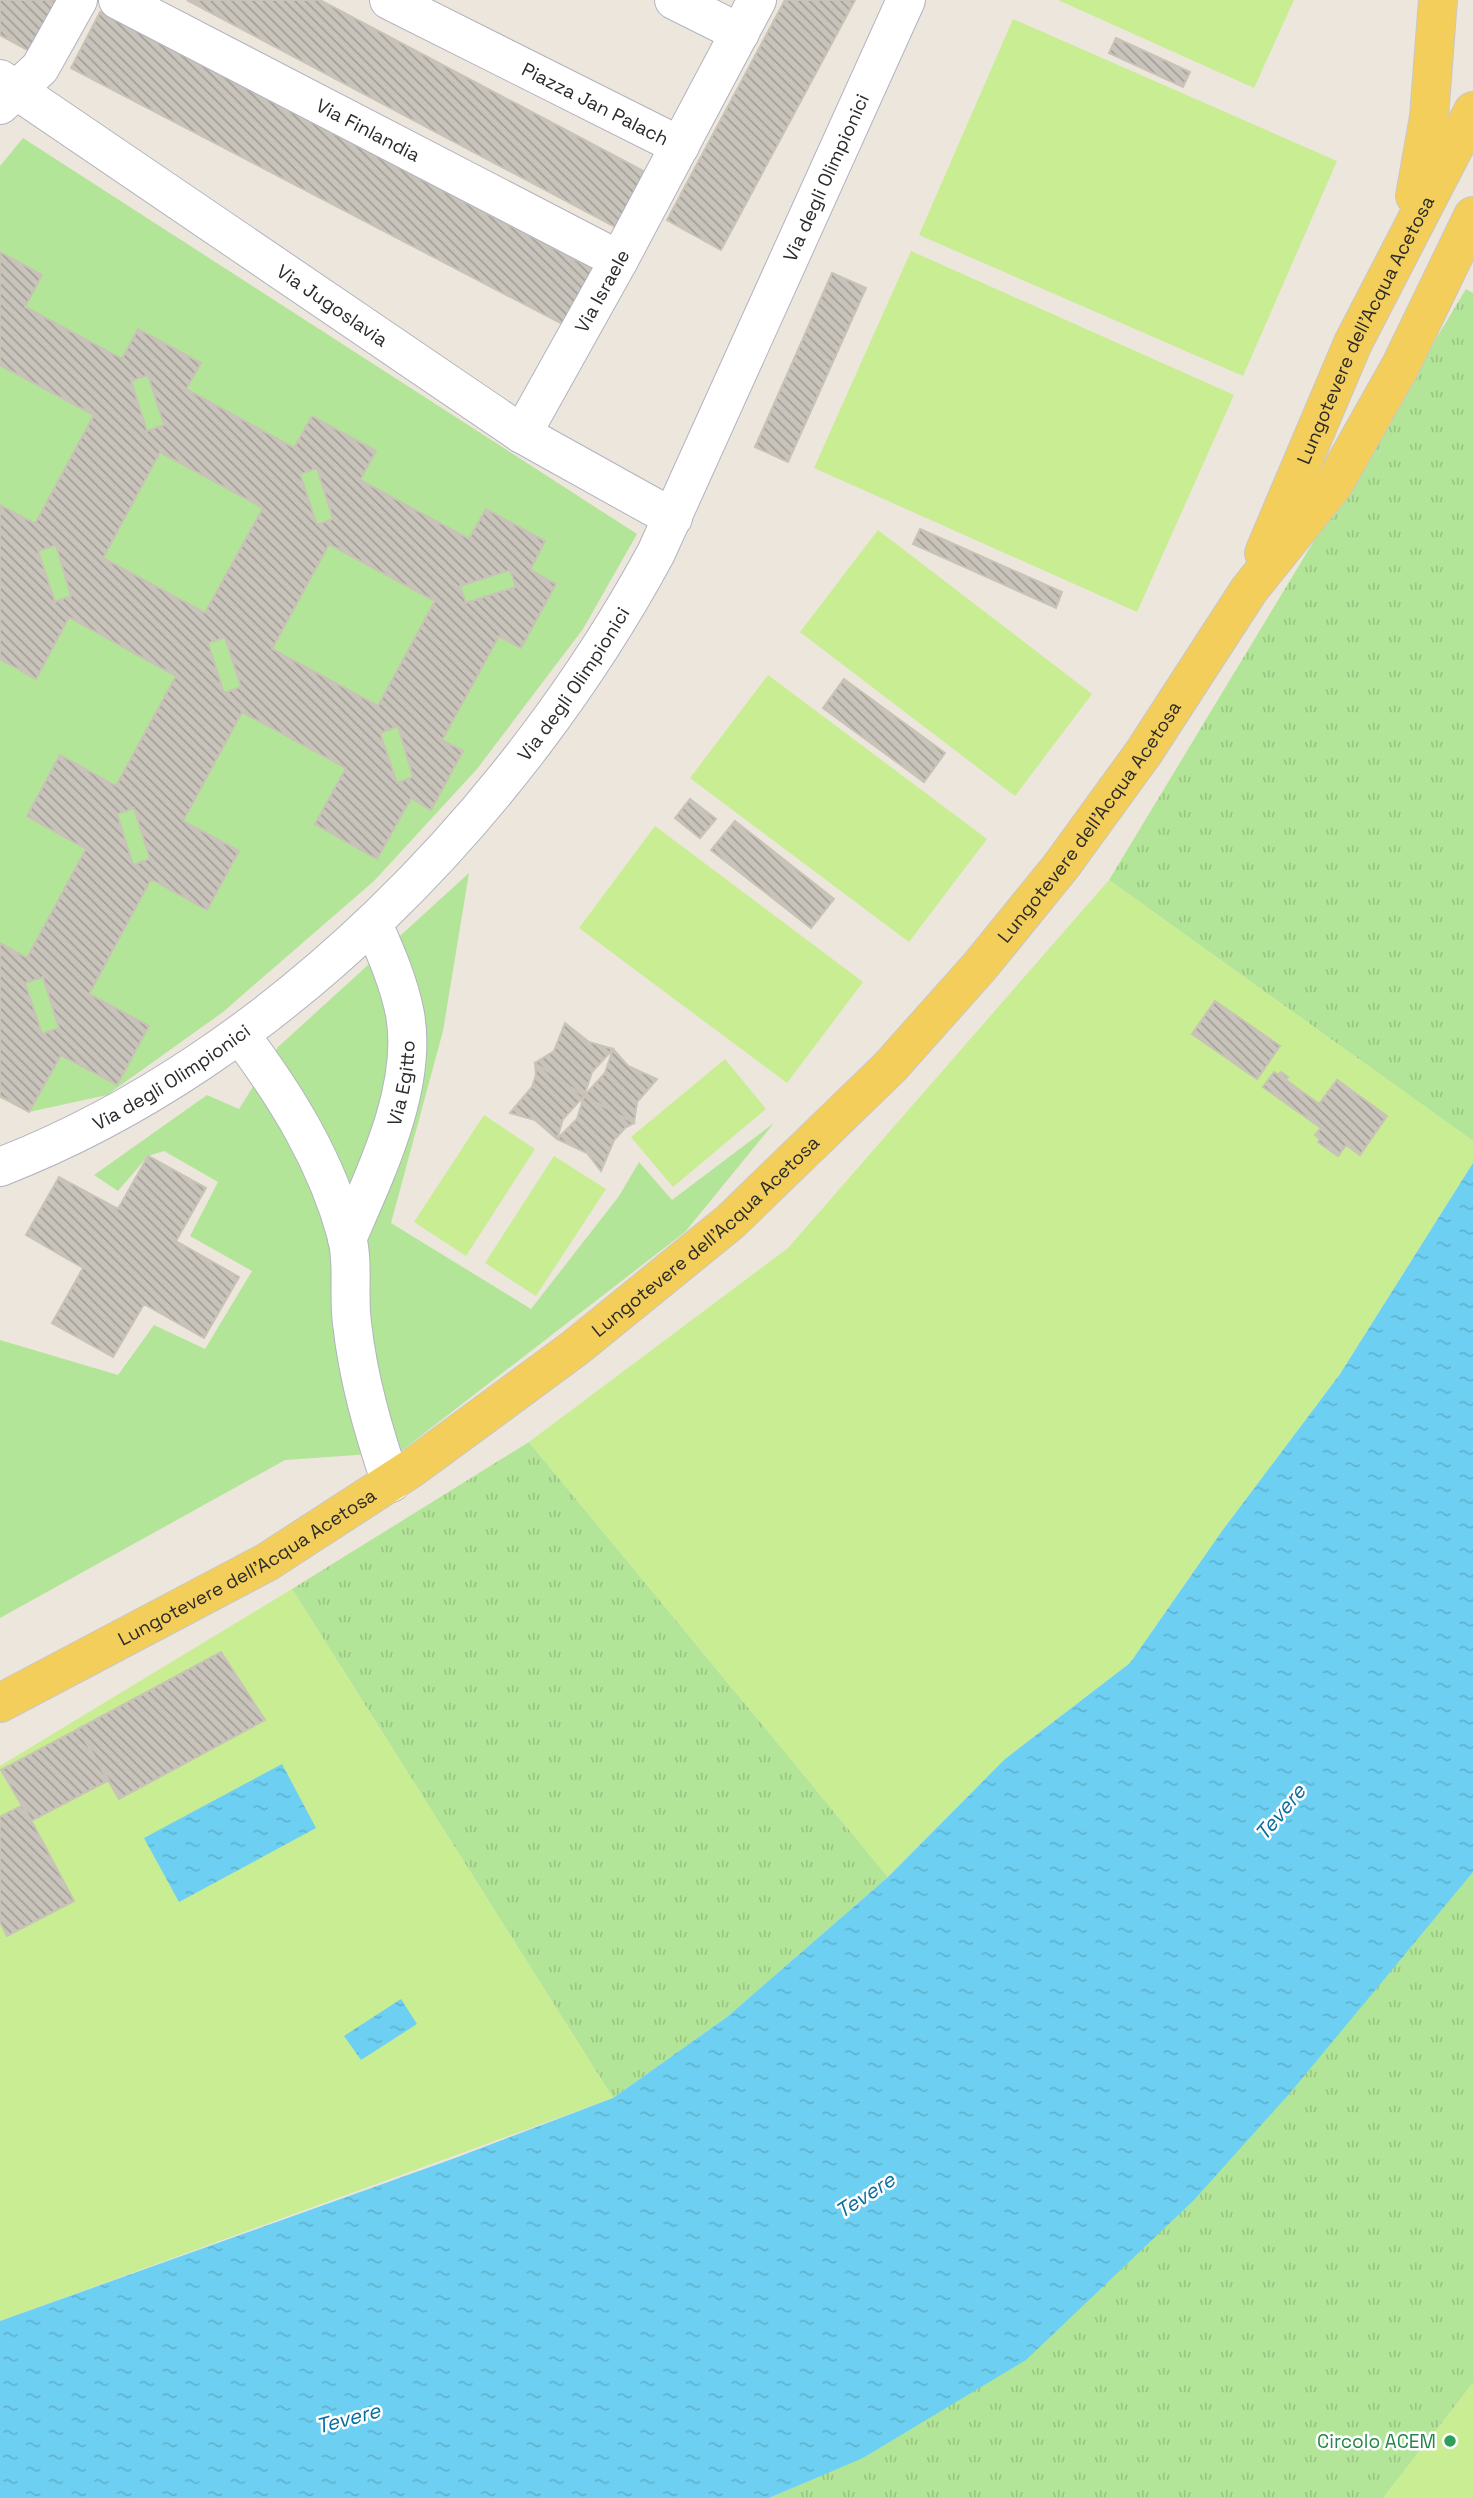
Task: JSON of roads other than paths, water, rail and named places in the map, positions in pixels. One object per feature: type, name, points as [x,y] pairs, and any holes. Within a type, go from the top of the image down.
[{"type":"main road","points":[[1406,240],[1429,117],[1438,0]]},
{"type":"main road","name":"Lungotevere dell'Acqua Acetosa","points":[[1249,590],[1353,343],[1473,111]]},
{"type":"main road","name":"Lungotevere dell'Acqua Acetosa","points":[[0,1703],[234,1580],[391,1483],[585,1340],[730,1222],[890,1067],[1021,917],[1089,829],[1196,676],[1249,590],[1319,504],[1348,461],[1401,365],[1473,216]]},
{"type":"street","points":[[6,91],[40,68],[78,0]]},
{"type":"street","name":"Via Finlandia","points":[[118,0],[619,260]]},
{"type":"street","name":"Piazza Jan Palach","points":[[388,0],[445,14],[680,146],[757,0]]},
{"type":"street","points":[[674,0],[740,33]]},
{"type":"street","name":"Via degli Olimpionici","points":[[0,1167],[86,1130],[241,1036],[373,924],[494,793],[539,737],[624,611],[673,518],[906,0]]},
{"type":"street","name":"Via Jugoslavia","points":[[6,91],[522,433],[673,518]]},
{"type":"street","name":"Via Israele","points":[[522,433],[680,146]]},
{"type":"street","name":"Via Egitto","points":[[348,1239],[394,1122],[407,1040],[405,1015],[392,968],[373,924]]},
{"type":"street","name":"Via Egitto","points":[[241,1036],[284,1093],[310,1140],[348,1239],[351,1322],[361,1383],[391,1483]]},
{"type":"water","name":"Tevere","points":[[1473,1163],[1473,1872],[1290,2093],[1194,2200],[1026,2360],[863,2458],[769,2498],[0,2498],[0,2321],[455,2158],[613,2098],[727,2017],[888,1877],[1005,1759],[1130,1663],[1222,1531],[1340,1374]]},
{"type":"water","points":[[282,1764],[316,1828],[179,1902],[144,1838]]},
{"type":"water","points":[[401,1999],[417,2024],[361,2060],[344,2036]]},
{"type":"place","name":"Circolo ACEM","points":[[1450,2441]]}]
